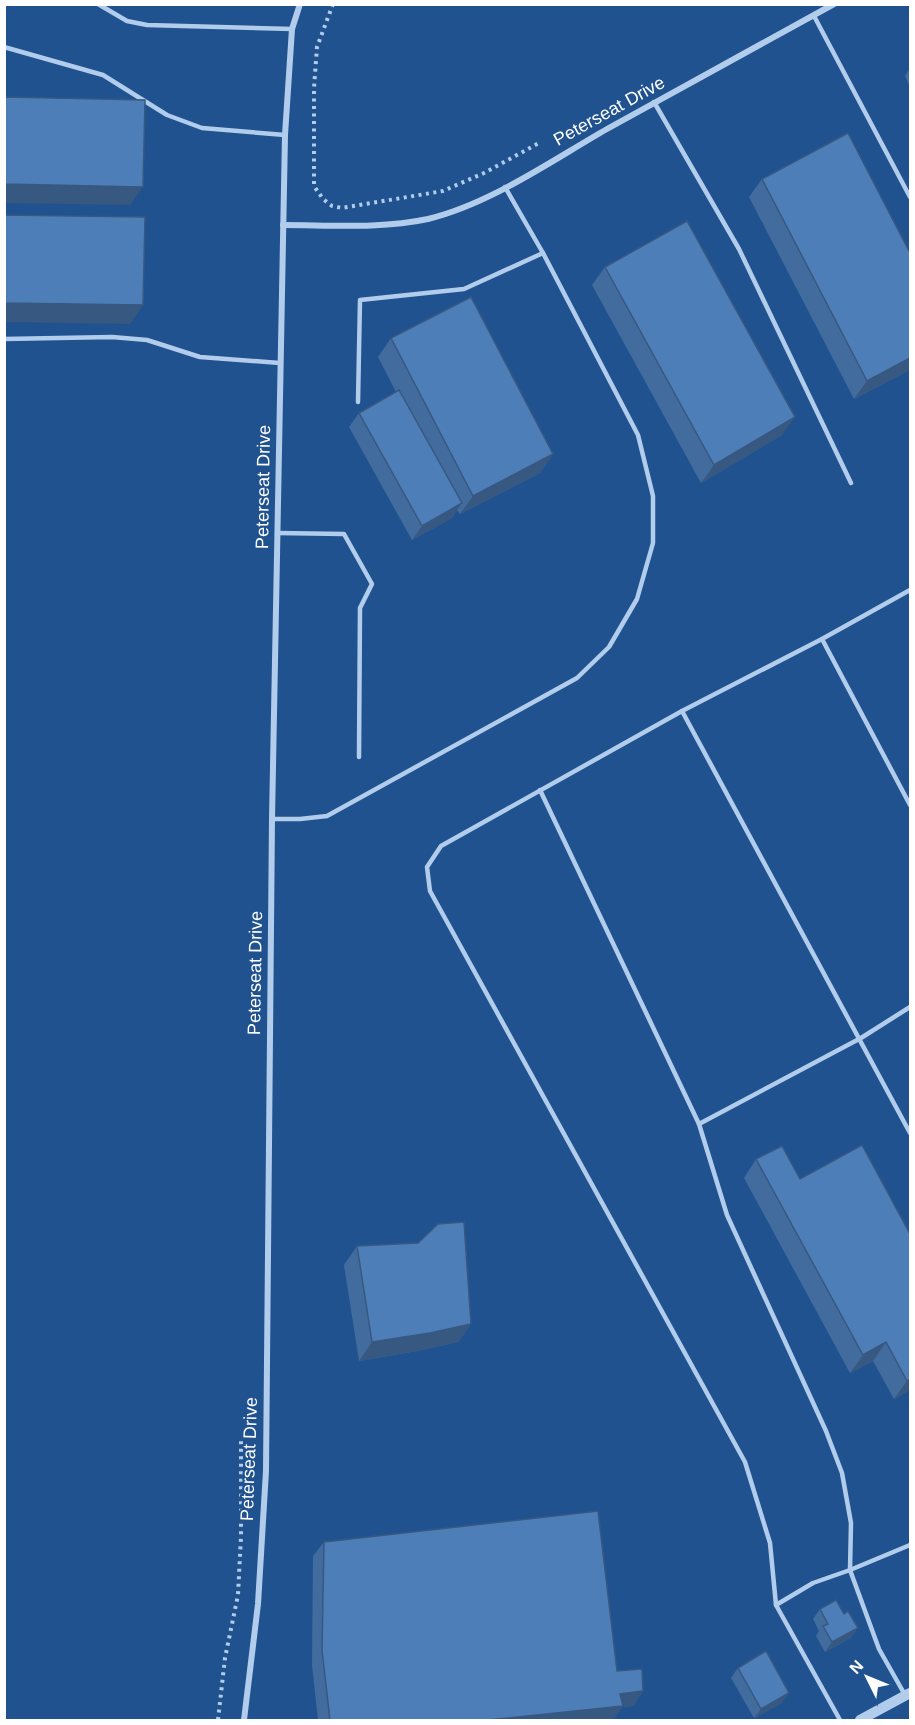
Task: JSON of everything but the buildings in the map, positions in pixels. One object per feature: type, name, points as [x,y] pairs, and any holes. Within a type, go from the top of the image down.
[{"type":"street","name":"Peterseat Drive","points":[[244,1720],[258,1604],[266,1471],[272,819],[285,135],[292,29],[300,4]]},
{"type":"street","name":"Peterseat Drive","points":[[283,225],[396,224],[428,219],[460,209],[505,187],[654,102],[834,4]]},
{"type":"street","points":[[860,1720],[908,1694]]},
{"type":"lane","points":[[98,4],[127,21],[147,25],[292,29]]},
{"type":"lane","points":[[814,16],[910,197]]},
{"type":"lane","points":[[4,47],[103,75],[167,115],[202,128],[285,135]]},
{"type":"lane","points":[[654,102],[739,249],[851,483]]},
{"type":"lane","points":[[272,819],[327,816],[577,678],[609,647],[637,599],[653,543],[653,496],[638,435],[543,253],[505,187]]},
{"type":"lane","points":[[358,402],[360,300],[464,289],[543,253]]},
{"type":"lane","points":[[4,339],[112,337],[147,340],[200,357],[280,363]]},
{"type":"lane","points":[[277,533],[344,534],[372,584],[360,608],[359,757]]},
{"type":"lane","points":[[840,1720],[776,1605],[770,1543],[746,1462],[430,891],[427,867],[441,846],[682,711],[822,639],[910,590]]},
{"type":"lane","points":[[822,639],[910,805]]},
{"type":"lane","points":[[682,711],[861,1038],[910,1133]]},
{"type":"lane","points":[[540,790],[699,1124],[727,1215],[826,1431],[842,1473],[851,1523],[850,1570],[879,1649],[908,1694]]},
{"type":"lane","points":[[699,1124],[861,1038],[910,1007]]},
{"type":"lane","points":[[776,1605],[813,1583],[910,1545]]},
{"type":"path","points":[[333,4],[317,47],[314,138],[314,186],[323,199],[332,206],[342,208],[443,191],[475,178],[539,143]]},
{"type":"path","points":[[218,1720],[225,1658],[238,1595],[241,1536],[241,1442]]}]
